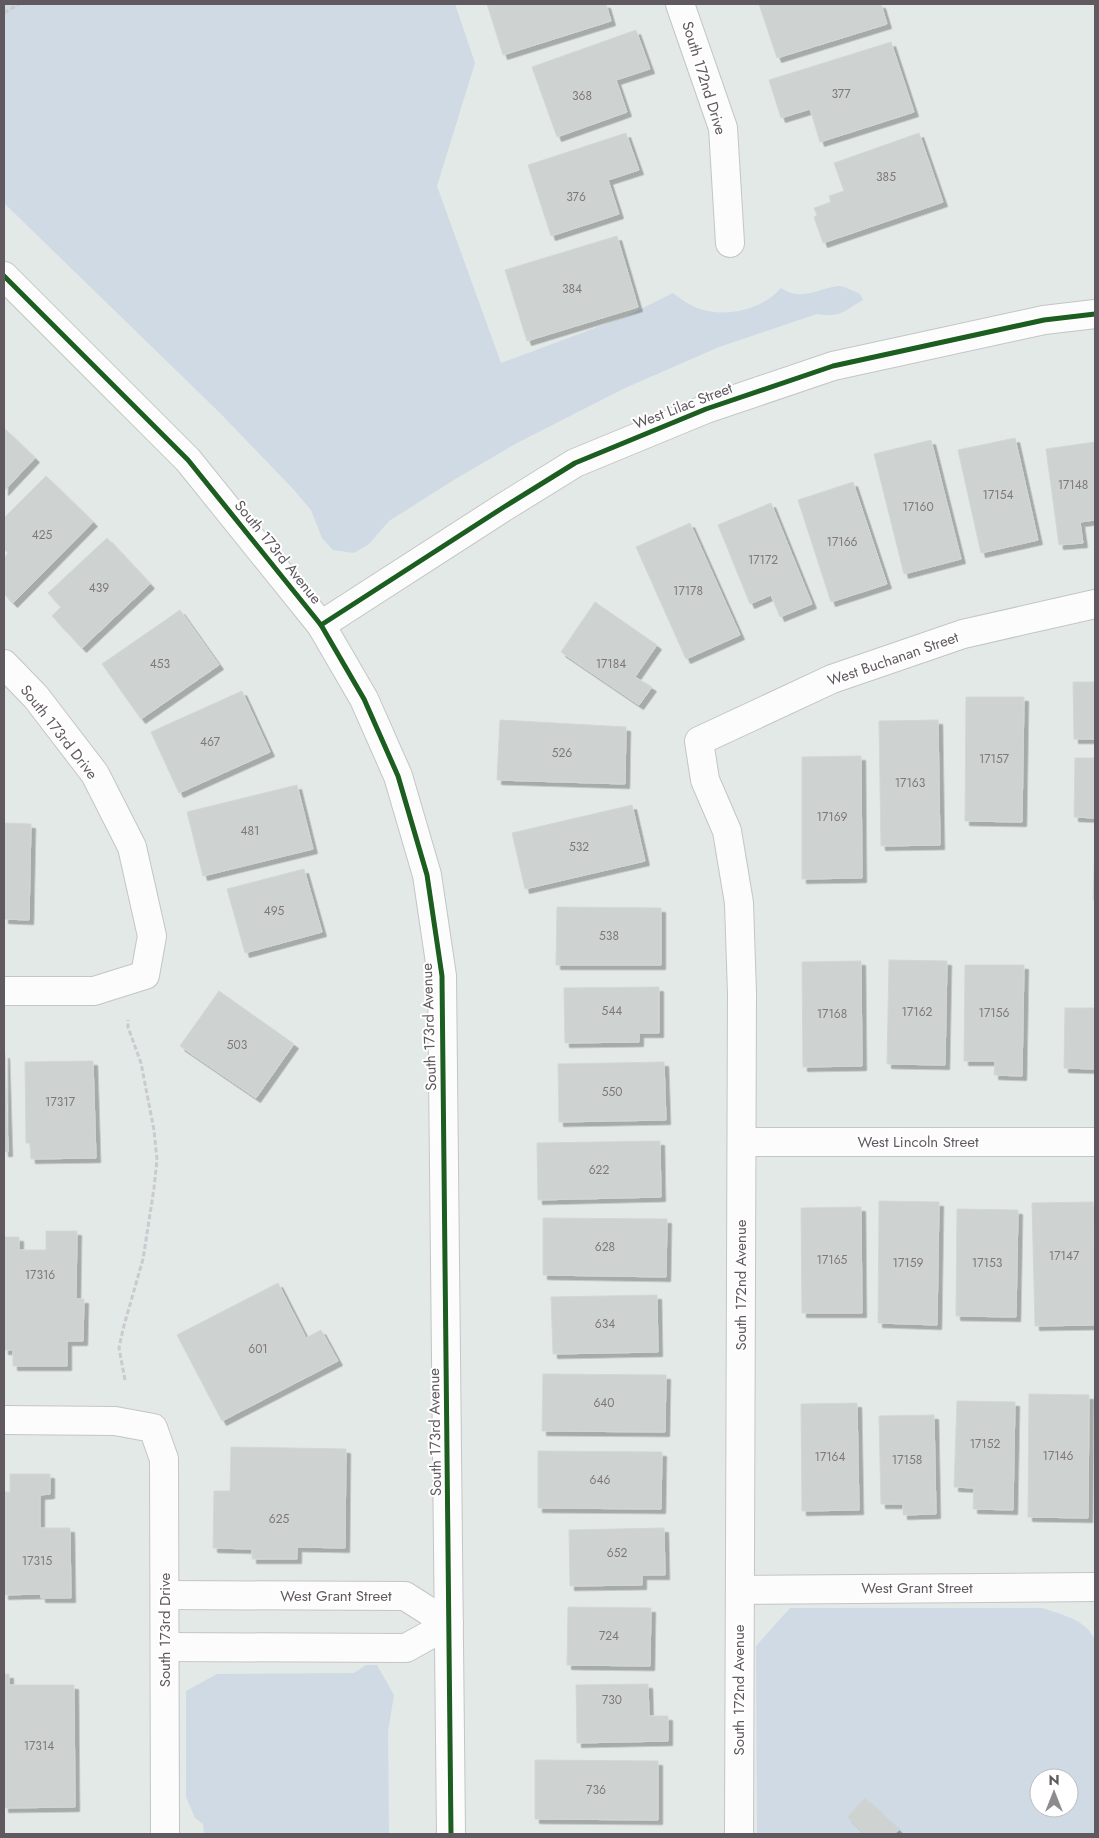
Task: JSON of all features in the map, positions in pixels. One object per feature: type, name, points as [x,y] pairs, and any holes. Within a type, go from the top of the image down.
[{"type":"street","name":"South 172nd Drive","points":[[680,4],[723,128],[730,243]]},
{"type":"street","name":"South 173rd Avenue","points":[[8,288],[188,460],[321,625],[364,699],[398,776],[427,875],[442,976],[451,1834]]},
{"type":"street","name":"West Lilac Street","points":[[321,625],[576,463],[706,409],[833,366],[1044,320],[1095,314]]},
{"type":"street","name":"West Buchanan Street","points":[[699,741],[832,679],[963,634],[1095,604]]},
{"type":"street","name":"South 173rd Drive","points":[[4,664],[36,697],[94,774],[132,847],[152,936],[144,975],[94,991],[4,991]]},
{"type":"street","name":"South 172nd Avenue","points":[[699,741],[705,780],[727,831],[739,903],[742,994],[739,1834]]},
{"type":"street","name":"West Lincoln Street","points":[[742,1142],[1095,1142]]},
{"type":"street","name":"South 173rd Drive","points":[[4,1420],[115,1421],[153,1428],[164,1458],[165,1834]]},
{"type":"street","name":"West Grant Street","points":[[740,1590],[1095,1587]]},
{"type":"street","name":"West Grant Street","points":[[165,1595],[405,1596],[450,1624]]},
{"type":"street","points":[[165,1647],[406,1648],[450,1624]]},
{"type":"path","points":[[4,13],[20,4]]},
{"type":"path","points":[[125,1380],[119,1348],[143,1259],[157,1160],[154,1130],[141,1063],[128,1027],[128,1020]]},
{"type":"shaded area","points":[[4,4],[455,4],[475,63],[437,186],[501,363],[627,316],[673,293],[696,308],[710,312],[744,310],[765,301],[781,288],[796,294],[802,294],[840,286],[860,294],[863,300],[837,314],[817,314],[719,347],[625,388],[517,443],[457,478],[389,521],[369,544],[354,553],[333,550],[322,538],[311,510],[295,491],[221,414],[4,203]]},
{"type":"shaded area","points":[[790,1608],[1042,1608],[1080,1622],[1091,1633],[1095,1640],[1095,1834],[757,1834],[756,1646]]},
{"type":"shaded area","points":[[366,1665],[377,1665],[394,1695],[388,1731],[389,1834],[204,1834],[203,1824],[195,1818],[186,1797],[186,1691],[217,1674],[354,1673]]},
{"type":"building","points":[[487,4],[606,4],[611,21],[503,55]]},
{"type":"building","points":[[759,4],[881,4],[887,24],[777,58]]},
{"type":"building","points":[[636,30],[650,69],[616,80],[627,112],[557,137],[532,67]]},
{"type":"building","points":[[891,42],[914,112],[820,142],[810,109],[781,118],[769,80]]},
{"type":"building","points":[[626,133],[639,170],[608,180],[619,214],[551,236],[528,165]]},
{"type":"building","points":[[919,133],[943,202],[823,243],[814,217],[817,215],[814,208],[831,202],[829,196],[844,191],[834,163]]},
{"type":"building","points":[[617,236],[638,307],[527,341],[505,270]]},
{"type":"building","points":[[4,428],[35,458],[4,491]]},
{"type":"building","points":[[1015,438],[1038,540],[981,553],[958,450]]},
{"type":"building","points":[[931,440],[961,559],[904,574],[874,454]]},
{"type":"building","points":[[1095,442],[1095,520],[1080,522],[1083,543],[1059,545],[1046,449]]},
{"type":"building","points":[[46,476],[93,522],[13,603],[4,594],[4,558],[8,553],[4,549],[4,518]]},
{"type":"building","points":[[853,482],[887,584],[831,602],[798,500]]},
{"type":"building","points":[[771,503],[812,604],[780,617],[771,595],[750,604],[718,525]]},
{"type":"building","points":[[690,523],[740,635],[686,659],[636,547]]},
{"type":"building","points":[[107,538],[150,584],[82,648],[52,616],[61,607],[48,593]]},
{"type":"building","points":[[595,602],[657,645],[635,677],[652,687],[639,705],[561,652]]},
{"type":"building","points":[[180,610],[219,665],[141,719],[102,664]]},
{"type":"building","points":[[1073,682],[1095,682],[1095,739],[1074,739]]},
{"type":"building","points":[[242,691],[270,752],[179,793],[151,732]]},
{"type":"building","points":[[966,697],[1024,697],[1022,822],[965,821]]},
{"type":"building","points":[[500,720],[626,727],[625,784],[497,780]]},
{"type":"building","points":[[938,720],[940,845],[881,846],[879,721]]},
{"type":"building","points":[[861,756],[862,878],[802,879],[802,757]]},
{"type":"building","points":[[1075,758],[1095,758],[1095,818],[1074,817]]},
{"type":"building","points":[[297,785],[313,849],[203,876],[187,812]]},
{"type":"building","points":[[632,805],[645,861],[525,889],[512,833]]},
{"type":"building","points":[[4,823],[31,824],[29,920],[4,919]]},
{"type":"building","points":[[1095,842],[1095,900],[1093,900]]},
{"type":"building","points":[[304,869],[322,932],[245,953],[227,889]]},
{"type":"building","points":[[557,907],[661,908],[661,965],[556,965]]},
{"type":"building","points":[[889,960],[947,961],[945,1065],[887,1064]]},
{"type":"building","points":[[861,961],[862,1066],[803,1067],[802,962]]},
{"type":"building","points":[[965,965],[1024,965],[1022,1076],[994,1075],[995,1061],[964,1061]]},
{"type":"building","points":[[659,987],[659,1033],[639,1033],[639,1042],[565,1043],[564,988]]},
{"type":"building","points":[[219,991],[294,1044],[256,1098],[180,1046]]},
{"type":"building","points":[[1065,1008],[1095,1008],[1095,1069],[1064,1068]]},
{"type":"building","points":[[5,1054],[8,1152],[4,1152]]},
{"type":"building","points":[[93,1061],[96,1158],[31,1159],[30,1143],[26,1143],[25,1062]]},
{"type":"building","points":[[664,1062],[666,1120],[559,1122],[558,1064]]},
{"type":"building","points":[[660,1141],[661,1197],[538,1200],[537,1143]]},
{"type":"building","points":[[879,1201],[939,1202],[937,1325],[878,1323]]},
{"type":"building","points":[[1093,1202],[1095,1325],[1035,1326],[1032,1203]]},
{"type":"building","points":[[861,1207],[862,1313],[802,1313],[801,1208]]},
{"type":"building","points":[[957,1209],[1018,1210],[1016,1317],[956,1316]]},
{"type":"building","points":[[543,1218],[667,1219],[666,1277],[543,1275]]},
{"type":"building","points":[[46,1231],[77,1231],[76,1299],[84,1299],[83,1341],[67,1341],[67,1366],[13,1366],[13,1350],[4,1350],[4,1237],[19,1237],[19,1250],[46,1250]]},
{"type":"building","points":[[278,1283],[306,1338],[321,1330],[338,1361],[222,1421],[177,1335]]},
{"type":"building","points":[[657,1295],[658,1352],[553,1354],[551,1297]]},
{"type":"building","points":[[543,1374],[666,1375],[665,1432],[542,1431]]},
{"type":"building","points":[[1029,1394],[1089,1395],[1088,1518],[1028,1517]]},
{"type":"building","points":[[957,1401],[1015,1402],[1013,1510],[973,1509],[974,1488],[954,1487]]},
{"type":"building","points":[[857,1403],[859,1510],[802,1511],[801,1404]]},
{"type":"building","points":[[934,1415],[936,1514],[903,1515],[903,1504],[881,1504],[879,1416]]},
{"type":"building","points":[[231,1447],[346,1449],[345,1548],[297,1547],[297,1559],[252,1559],[252,1549],[213,1548],[214,1491],[230,1491]]},
{"type":"building","points":[[538,1451],[662,1452],[661,1509],[538,1508]]},
{"type":"building","points":[[10,1474],[50,1474],[50,1494],[40,1495],[40,1528],[70,1528],[71,1598],[41,1598],[41,1594],[4,1595],[4,1492],[10,1492]]},
{"type":"building","points":[[664,1528],[665,1575],[642,1575],[642,1585],[570,1586],[569,1530]]},
{"type":"building","points":[[568,1607],[651,1608],[650,1666],[567,1665]]},
{"type":"building","points":[[4,1674],[9,1674],[9,1685],[74,1685],[75,1807],[4,1808]]},
{"type":"building","points":[[648,1684],[649,1716],[668,1716],[668,1741],[577,1743],[576,1685]]},
{"type":"building","points":[[535,1760],[658,1761],[658,1820],[535,1819]]},
{"type":"building","points":[[865,1798],[899,1830],[894,1834],[865,1834],[847,1817]]},
{"type":"cycle path","points":[[4,276],[188,460],[321,625],[364,699],[398,776],[427,875],[442,976],[451,1834]]},
{"type":"cycle path","points":[[321,625],[575,463],[706,409],[833,366],[1044,320],[1095,314]]}]
